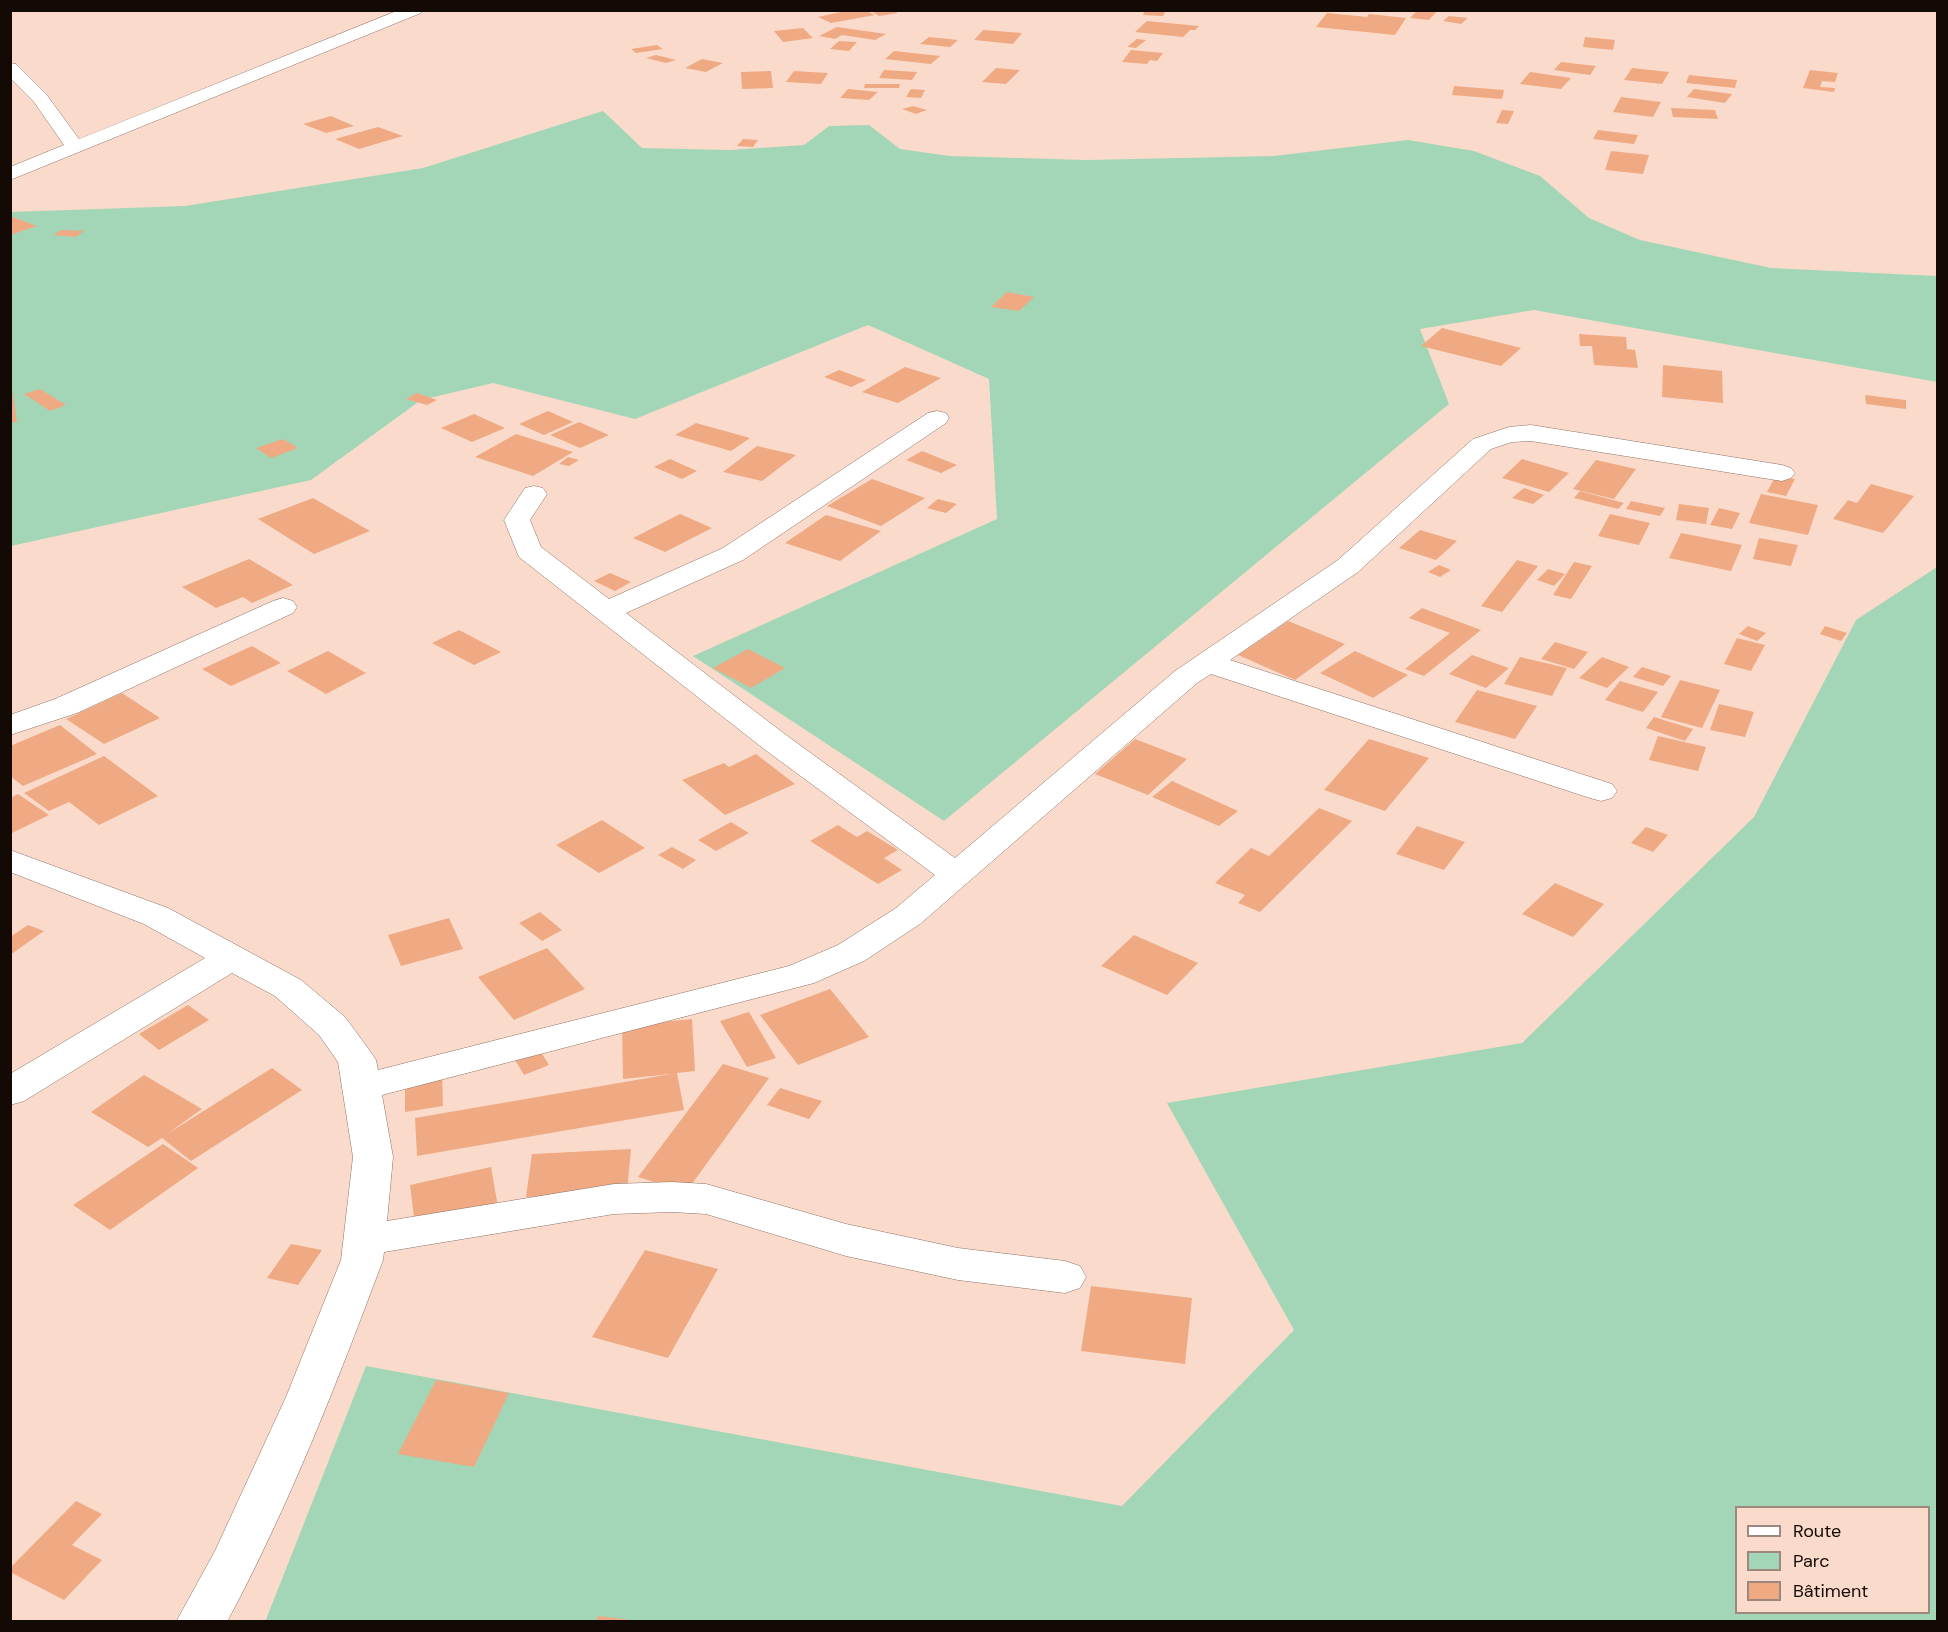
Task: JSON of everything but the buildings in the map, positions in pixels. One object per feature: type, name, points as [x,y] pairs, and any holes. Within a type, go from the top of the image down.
[{"type":"street","points":[[10,174],[415,10]]},
{"type":"street","points":[[10,68],[40,98],[76,148]]},
{"type":"street","points":[[606,611],[734,554],[938,418]]},
{"type":"street","points":[[362,1087],[801,975],[851,953],[908,916],[1186,677],[1348,566],[1482,444],[1509,435],[1531,433],[1782,473]]},
{"type":"street","points":[[534,494],[517,520],[529,551],[775,742],[957,875]]},
{"type":"street","points":[[10,726],[66,706],[283,607]]},
{"type":"street","points":[[1208,663],[1601,791]]},
{"type":"street","points":[[10,860],[156,916],[288,988],[332,1026],[357,1060],[373,1157],[362,1260],[309,1396],[233,1564],[201,1622]]},
{"type":"street","points":[[10,1092],[232,957]]},
{"type":"street","points":[[364,1240],[614,1199],[672,1197],[706,1199],[846,1240],[958,1264],[1065,1277]]},
{"type":"green space","points":[[603,111],[642,148],[730,150],[804,145],[829,126],[869,125],[900,149],[950,156],[1087,160],[1274,156],[1408,140],[1474,151],[1540,176],[1589,218],[1640,240],[1771,268],[1937,276],[1937,382],[1534,310],[1420,329],[1449,404],[944,821],[693,656],[997,519],[989,379],[868,325],[635,419],[493,383],[421,400],[311,480],[11,546],[10,212],[185,206],[423,168]]},
{"type":"green space","points":[[1937,567],[1937,1621],[265,1622],[366,1366],[1122,1506],[1294,1330],[1167,1103],[1522,1043],[1754,817],[1856,620]]}]
